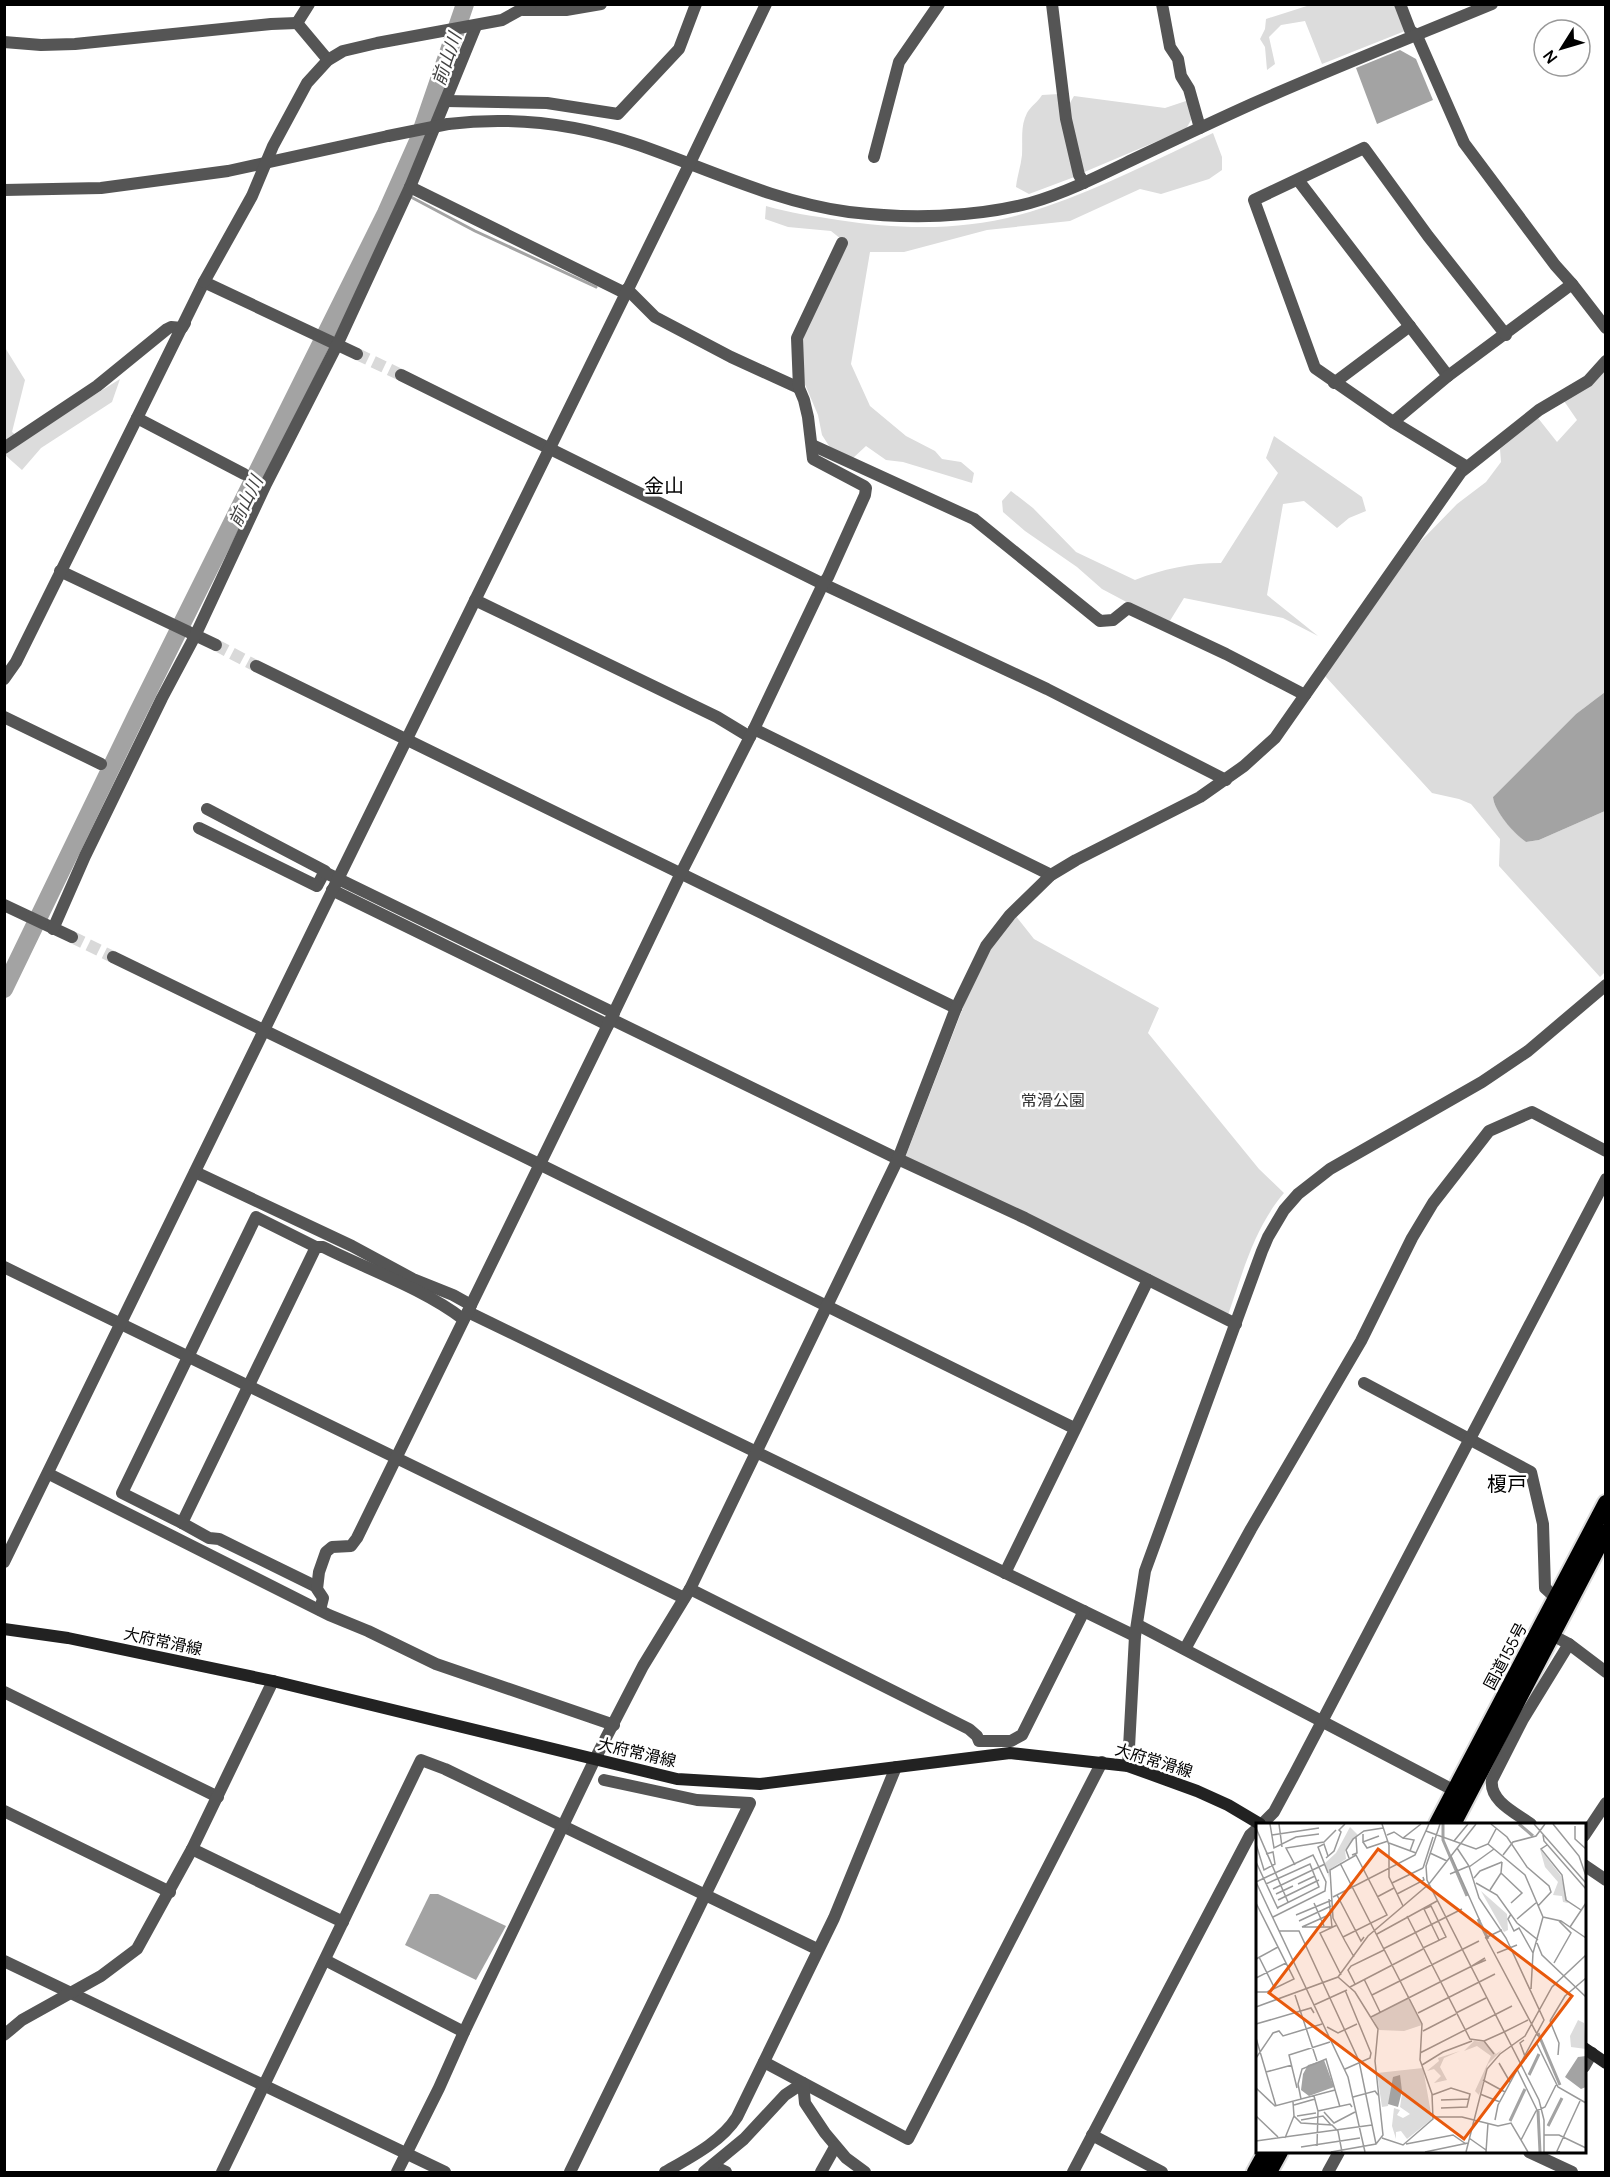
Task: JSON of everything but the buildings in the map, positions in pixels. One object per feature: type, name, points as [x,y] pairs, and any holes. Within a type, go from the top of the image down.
[{"type":"highway","name":"国道155号","points":[[1438,1823],[1605,1503]]},
{"type":"highway","name":"国道155号","points":[[1454,1823],[1605,1532]]},
{"type":"highway","points":[[1255,2172],[1265,2153]]},
{"type":"highway","points":[[1269,2172],[1279,2153]]},
{"type":"main road","name":"大府常滑線","points":[[4,1629],[68,1638],[273,1681],[677,1779],[760,1784],[1010,1753],[1102,1762],[1128,1767],[1197,1791],[1259,1823]]},
{"type":"main road","points":[[1588,2050],[1605,2063]]},
{"type":"street","points":[[297,23],[309,4]]},
{"type":"street","points":[[4,679],[16,662],[204,282],[252,196],[265,163],[308,83],[328,60],[343,51],[377,43],[502,20],[527,8],[566,10],[601,4]]},
{"type":"street","points":[[446,101],[547,103],[618,114],[678,49],[696,4]]},
{"type":"street","points":[[4,1562],[766,4]]},
{"type":"street","points":[[874,157],[895,70],[939,4]]},
{"type":"street","points":[[1052,4],[1066,119],[1079,175],[1084,183]]},
{"type":"street","points":[[1162,4],[1170,47],[1178,58],[1181,76],[1189,89],[1200,128]]},
{"type":"street","points":[[1400,4],[1410,30],[1417,36],[1464,143],[1605,328]]},
{"type":"street","points":[[4,190],[101,188],[228,171],[448,124],[501,121],[542,123],[589,132],[637,145],[761,191],[805,204],[850,212],[935,215],[978,212],[1030,202],[1084,183],[1308,79],[1492,4]]},
{"type":"street","points":[[4,42],[41,45],[75,44],[297,23]]},
{"type":"street","points":[[297,23],[328,60]]},
{"type":"street","points":[[50,928],[410,187],[446,101],[472,27]]},
{"type":"street","points":[[1467,467],[1393,422],[1315,368],[1254,200],[1364,148],[1428,236],[1506,335]]},
{"type":"street","points":[[1298,180],[1448,376]]},
{"type":"street","points":[[410,187],[626,291],[655,317],[731,357],[799,388]]},
{"type":"street","points":[[317,1587],[326,1552],[332,1547],[351,1546],[396,1458],[828,577],[865,495],[866,488],[815,461],[812,456],[804,400],[799,388],[797,338],[842,243]]},
{"type":"street","points":[[204,282],[357,354]]},
{"type":"street","points":[[1393,422],[1448,376],[1572,284]]},
{"type":"street","points":[[4,448],[98,385],[167,329],[182,328],[191,311]]},
{"type":"street","points":[[1334,383],[1410,326]]},
{"type":"street","points":[[397,2172],[596,1759],[644,1666],[687,1593],[898,1159],[956,1008],[986,946],[1010,915],[1051,875],[1200,797],[1244,766],[1275,738],[1461,472],[1539,410],[1588,381],[1605,361]]},
{"type":"street","points":[[401,375],[823,584],[1047,689],[1226,780]]},
{"type":"street","points":[[137,418],[244,474]]},
{"type":"street","points":[[812,445],[974,519],[1100,621],[1113,620],[1128,608],[1226,654],[1305,695]]},
{"type":"street","points":[[60,571],[216,645]]},
{"type":"street","points":[[475,600],[1051,875]]},
{"type":"street","points":[[256,666],[956,1008]]},
{"type":"street","points":[[4,717],[100,764]]},
{"type":"street","points":[[207,809],[324,872],[335,884],[898,1159],[1025,1218],[1236,1323]]},
{"type":"street","points":[[199,828],[317,885],[324,872]]},
{"type":"street","points":[[4,905],[72,937]]},
{"type":"street","points":[[113,957],[1074,1428]]},
{"type":"street","points":[[1128,1767],[1136,1630],[1146,1571],[1268,1237],[1284,1210],[1298,1194],[1330,1169],[1482,1082],[1528,1051],[1605,985]]},
{"type":"street","points":[[1185,1649],[1251,1529],[1355,1351],[1412,1238],[1433,1203],[1489,1131],[1532,1112],[1605,1151]]},
{"type":"street","points":[[195,1172],[352,1246],[413,1280],[453,1295],[468,1312]]},
{"type":"street","points":[[1262,1823],[1274,1812],[1605,1179]]},
{"type":"street","points":[[320,1610],[323,1598],[317,1587],[219,1539],[209,1538],[122,1493],[256,1217],[316,1247],[323,1247],[468,1312],[1084,1611],[1185,1649],[1455,1791]]},
{"type":"street","points":[[182,1523],[316,1247]]},
{"type":"street","points":[[4,1267],[396,1458],[687,1593],[969,1729],[979,1741],[1011,1741],[1022,1735],[1084,1611]]},
{"type":"street","points":[[1005,1573],[1148,1280]]},
{"type":"street","points":[[1364,1383],[1531,1472],[1544,1524],[1545,1588],[1556,1598]]},
{"type":"street","points":[[49,1474],[320,1610],[436,1664],[614,1725]]},
{"type":"street","points":[[1552,1635],[1569,1644],[1605,1672]]},
{"type":"street","points":[[1530,1823],[1496,1798],[1491,1787],[1492,1780],[1523,1719],[1569,1644]]},
{"type":"street","points":[[4,2035],[22,2020],[101,1976],[137,1948],[192,1849],[273,1681]]},
{"type":"street","points":[[4,1692],[218,1797]]},
{"type":"street","points":[[222,2172],[421,1760],[464,1778],[817,1949]]},
{"type":"street","points":[[764,2062],[908,2139],[1102,1762]]},
{"type":"street","points":[[665,2172],[700,2151],[731,2126],[834,1918],[896,1767]]},
{"type":"street","points":[[570,2172],[750,1803],[675,1796],[604,1780]]},
{"type":"street","points":[[1586,1833],[1605,1803]]},
{"type":"street","points":[[4,1811],[170,1892]]},
{"type":"street","points":[[1073,2172],[1255,1834]]},
{"type":"street","points":[[192,1849],[343,1922]]},
{"type":"street","points":[[1586,1866],[1605,1880]]},
{"type":"street","points":[[325,1960],[464,2032]]},
{"type":"street","points":[[4,1961],[445,2172]]},
{"type":"street","points":[[803,2083],[805,2103],[835,2147],[865,2172]]},
{"type":"street","points":[[709,2169],[762,2121],[785,2095],[803,2083]]},
{"type":"street","points":[[1092,2135],[1162,2172]]},
{"type":"street","points":[[821,2172],[835,2147]]},
{"type":"street","points":[[1328,2172],[1338,2153]]},
{"type":"street","points":[[1544,2160],[1572,2172]]},
{"type":"street","points":[[709,2169],[726,2172]]},
{"type":"green space","points":[[1310,5],[1396,5],[1405,31],[1322,64],[1305,21],[1281,25],[1269,37],[1275,64],[1267,70],[1265,47],[1260,39],[1265,29],[1266,19]]},
{"type":"green space","points":[[1059,94],[1077,176],[1029,194],[1016,187],[1025,118],[1042,95]]},
{"type":"green space","points":[[1074,96],[1165,108],[1189,100],[1191,120],[1186,129],[1082,173],[1067,108]]},
{"type":"green space","points":[[1213,133],[1222,157],[1222,170],[1209,179],[1161,194],[1140,189],[1070,221],[987,230],[904,252],[870,252],[851,364],[870,406],[906,436],[935,451],[942,459],[961,462],[974,473],[972,483],[903,462],[886,460],[866,446],[852,459],[831,449],[822,435],[818,415],[801,375],[799,341],[846,243],[831,231],[788,227],[765,219],[766,206],[820,217],[891,226],[942,227],[994,221],[1045,207],[1088,191]]},
{"type":"green space","points":[[4,346],[25,380],[12,432],[22,440],[120,379],[112,402],[41,448],[22,470],[5,455]]},
{"type":"green space","points":[[1605,369],[1605,692],[1576,714],[1493,797],[1501,815],[1526,842],[1539,840],[1605,811],[1605,972],[1600,977],[1499,866],[1500,839],[1471,804],[1432,793],[1325,676],[1418,544],[1457,504],[1486,482],[1501,462],[1500,449],[1538,418],[1557,442],[1577,420],[1564,401]]},
{"type":"green space","points":[[1274,436],[1362,497],[1366,511],[1349,518],[1337,528],[1304,501],[1283,504],[1267,595],[1318,636],[1283,618],[1184,598],[1168,624],[1102,589],[1077,567],[1025,531],[1003,512],[1002,501],[1011,491],[1033,508],[1076,552],[1135,580],[1177,567],[1221,563],[1278,473],[1266,458]]},
{"type":"green space","name":"常滑公園","points":[[1015,915],[1034,939],[1159,1008],[1148,1033],[1259,1169],[1284,1193],[1257,1236],[1228,1315],[905,1158],[978,969],[991,944]]},
{"type":"shaded area","points":[[1400,50],[1416,59],[1433,100],[1377,124],[1356,68]]},
{"type":"shaded area","points":[[1605,692],[1605,811],[1539,840],[1526,842],[1505,822],[1493,797],[1576,714]]},
{"type":"shaded area","points":[[430,1894],[438,1894],[506,1926],[476,1980],[405,1945]]},
{"type":"waterway","name":"前山川","points":[[4,989],[137,714],[386,213],[418,141],[465,4]]},
{"type":"waterway","points":[[409,196],[475,231],[596,287]]},
{"type":"tunnel","points":[[357,354],[401,375]]},
{"type":"tunnel","points":[[216,645],[256,666]]},
{"type":"tunnel","points":[[72,937],[113,957]]},
{"type":"district","name":"金山","points":[[664,485]]},
{"type":"district","name":"榎戸","points":[[1507,1483]]}]
